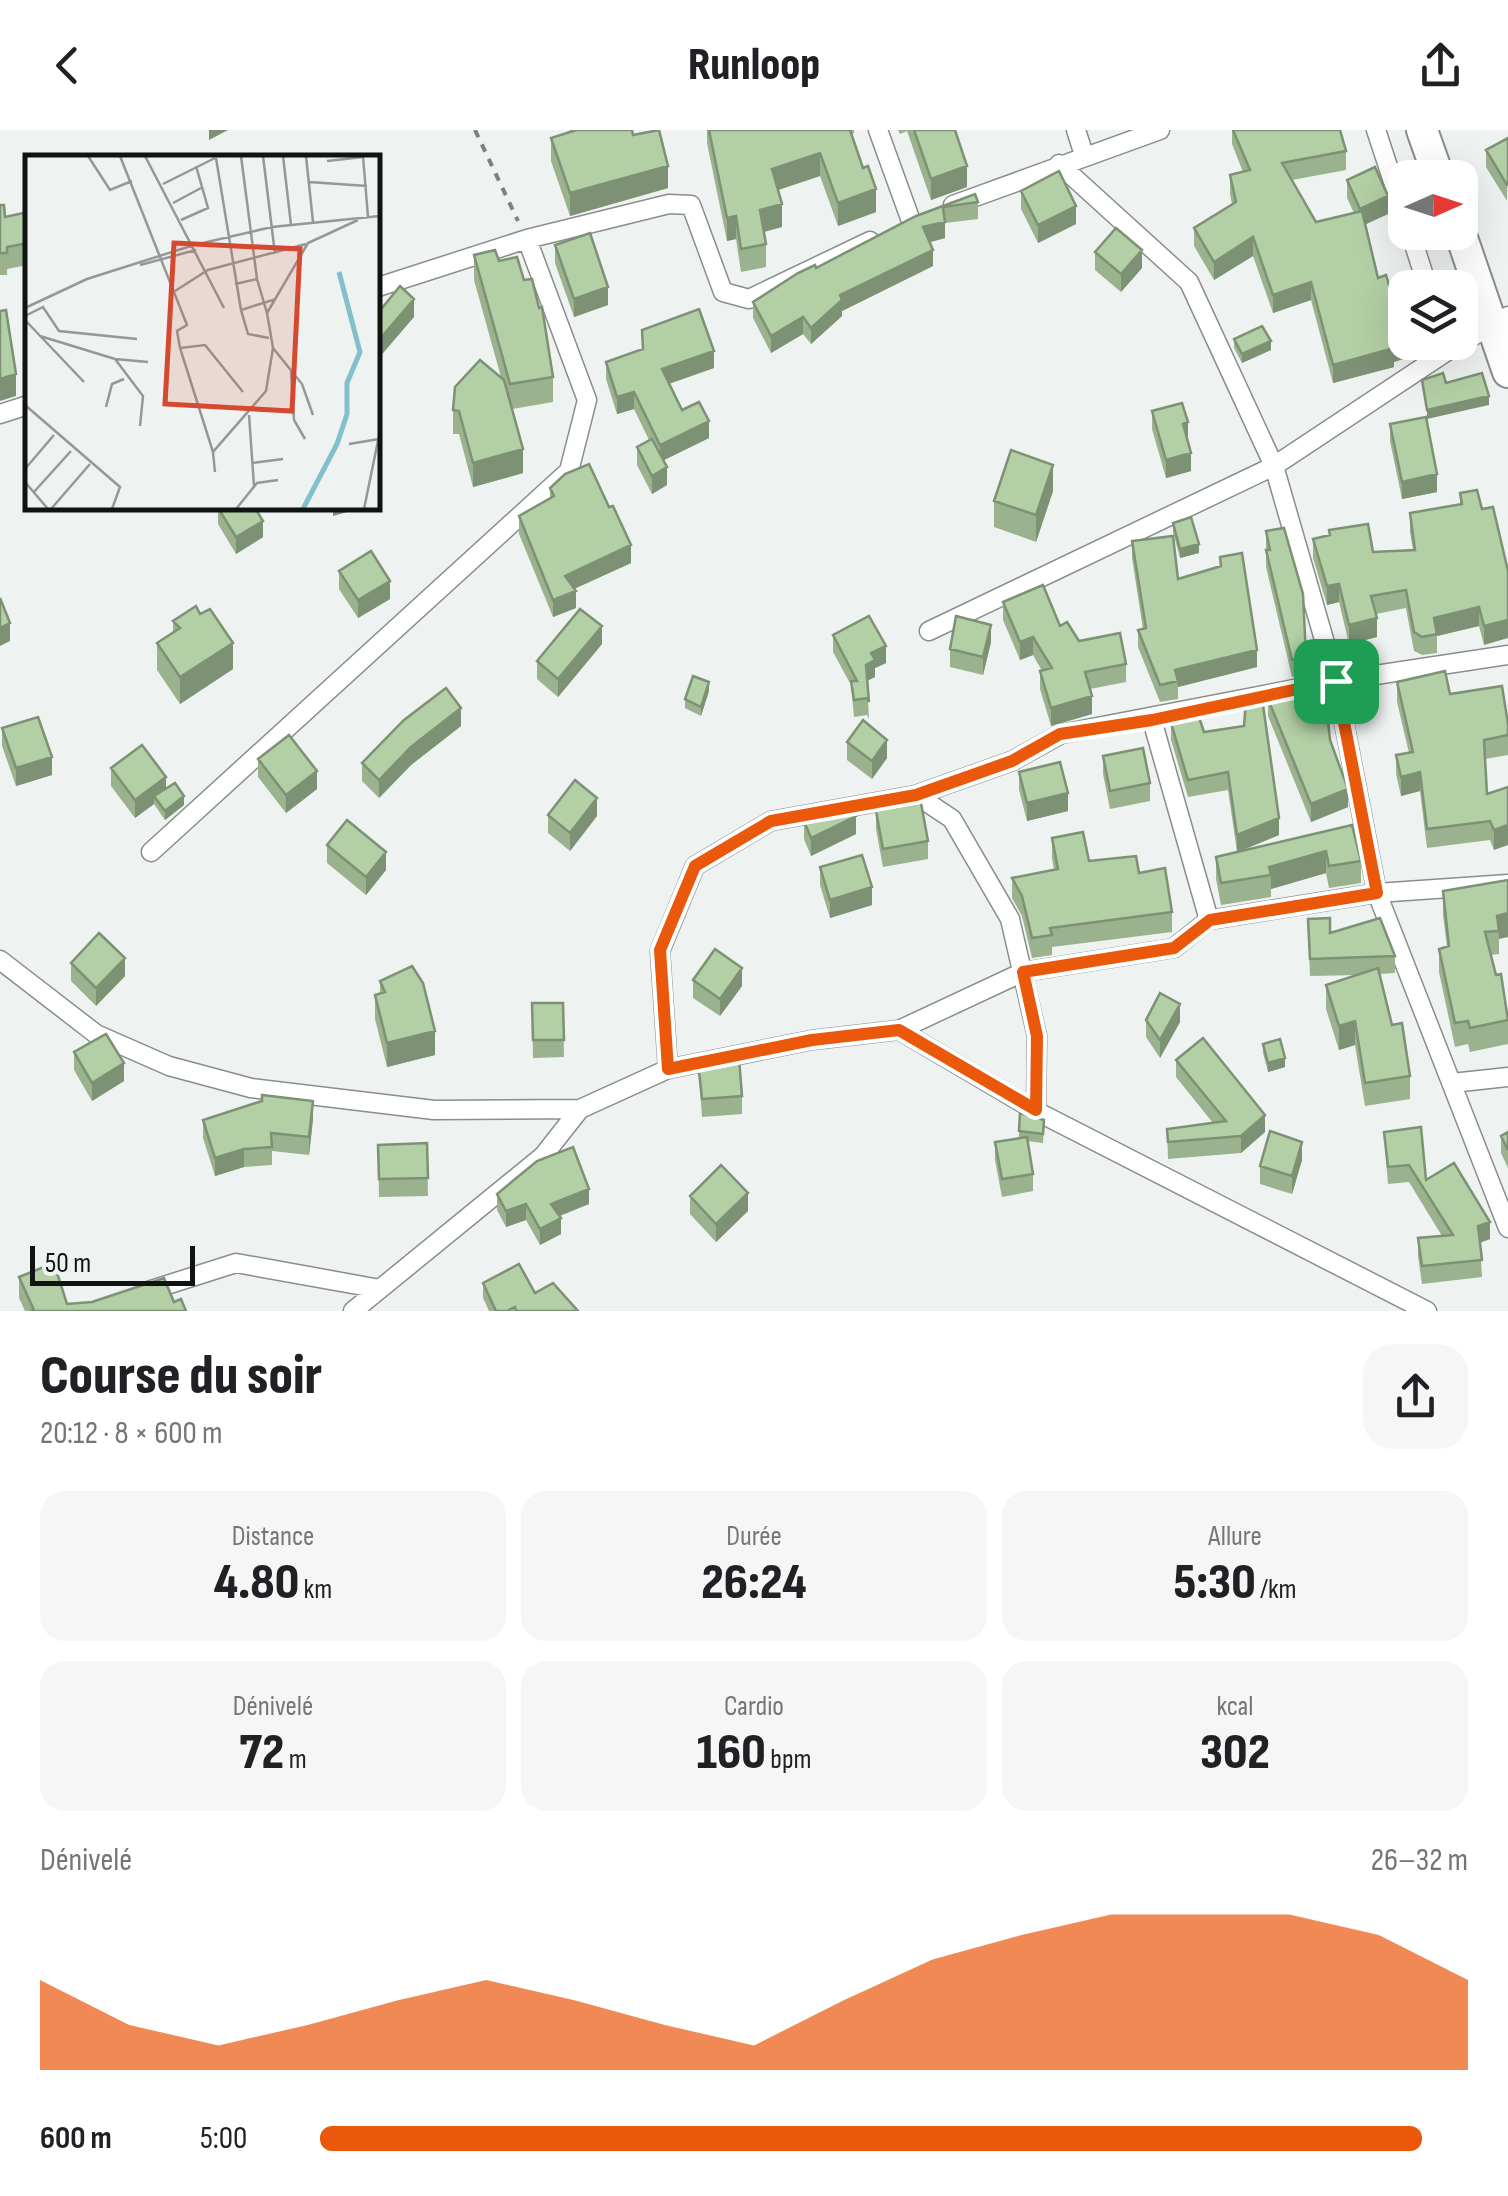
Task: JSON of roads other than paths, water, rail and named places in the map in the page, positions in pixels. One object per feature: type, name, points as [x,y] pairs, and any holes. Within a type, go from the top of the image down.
[{"type":"highway","points":[[1422,130],[1433,160]]},
{"type":"highway","points":[[1468,250],[1501,320],[1508,372]]},
{"type":"street","points":[[878,130],[911,221]]},
{"type":"street","points":[[1076,130],[1084,155]]},
{"type":"street","points":[[380,286],[527,238],[669,204],[691,204],[723,292],[748,299],[911,221],[1160,130]]},
{"type":"street","points":[[1376,130],[1388,166]]},
{"type":"street","points":[[1059,164],[1189,282],[1274,466],[1336,681],[1377,893],[1508,1228]]},
{"type":"street","points":[[151,852],[569,472],[587,400],[527,238]]},
{"type":"street","points":[[1478,331],[1501,320]]},
{"type":"street","points":[[928,631],[1274,466],[1428,360]]},
{"type":"street","points":[[0,414],[25,406]]},
{"type":"street","points":[[668,1069],[660,950],[695,866],[771,821],[916,795],[1012,761],[1060,734],[1152,720],[1336,681],[1508,655]]},
{"type":"street","points":[[1152,720],[1210,920]]},
{"type":"street","points":[[916,795],[952,819],[1010,919],[1037,1036],[1036,1110]]},
{"type":"street","points":[[0,960],[96,1034],[169,1066],[251,1088],[434,1110],[580,1109],[668,1069],[812,1040],[899,1030],[1023,972],[1174,948],[1210,920],[1377,893],[1508,884]]},
{"type":"street","points":[[899,1030],[1036,1110],[1427,1311]]},
{"type":"street","points":[[1452,1083],[1508,1077]]},
{"type":"street","points":[[353,1311],[543,1156],[580,1109]]},
{"type":"street","points":[[125,1299],[236,1263],[380,1289]]}]
